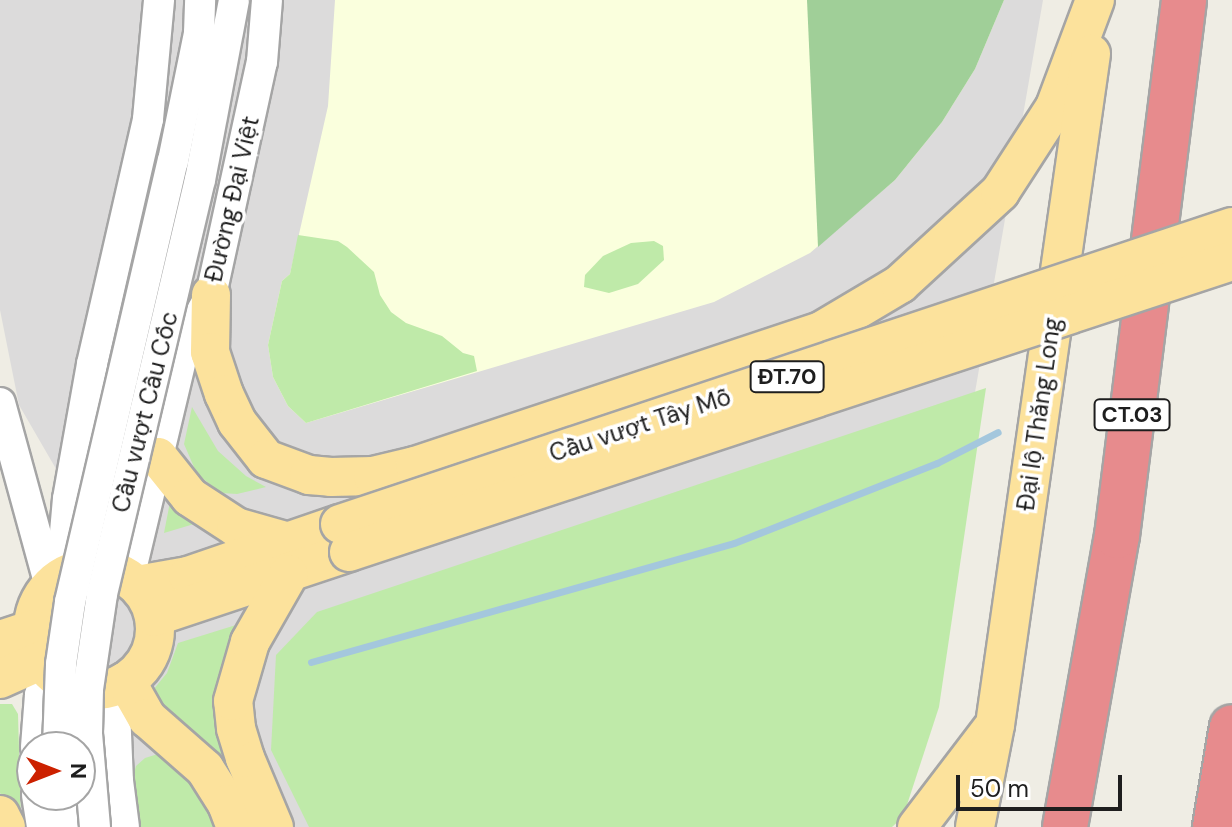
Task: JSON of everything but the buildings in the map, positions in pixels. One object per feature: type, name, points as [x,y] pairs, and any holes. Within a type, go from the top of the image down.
[{"type":"highway","name":"CT.03","points":[[1065,827],[1117,536],[1184,0]]},
{"type":"highway","points":[[1215,827],[1232,727]]},
{"type":"main road","points":[[211,295],[210,352],[237,422],[266,459],[286,469],[331,477],[373,476],[429,461],[821,331],[900,284],[1000,192],[1055,107],[1097,0]]},
{"type":"main road","name":"Đại lộ Thăng Long","points":[[975,827],[995,725],[1097,0]]},
{"type":"main road","name":"Cầu vượt Tây Mỗ","points":[[140,593],[289,558],[1232,227]]},
{"type":"main road","name":"Cầu vượt Tây Mỗ","points":[[345,538],[1232,261]]},
{"type":"main road","points":[[158,457],[190,497],[289,558],[250,642],[233,701],[236,728],[245,758],[274,827]]},
{"type":"main road","points":[[0,679],[31,650],[35,614],[56,582],[95,567],[140,593],[155,636],[150,654],[120,684],[101,690],[73,686],[31,650]]},
{"type":"main road","points":[[120,684],[147,718],[205,769],[227,804],[236,827]]},
{"type":"main road","points":[[917,827],[995,725]]},
{"type":"main road","points":[[0,815],[6,827]]},
{"type":"street","points":[[56,582],[92,364],[148,119],[159,0]]},
{"type":"street","name":"Cầu vượt Cầu Cốc","points":[[59,731],[61,664],[70,602],[179,133],[199,33],[200,0]]},
{"type":"street","name":"Cầu vượt Cầu Cốc","points":[[95,827],[87,733],[88,689],[102,594],[200,180],[234,0]]},
{"type":"street","name":"Đường Đại Việt","points":[[140,593],[158,457],[186,339],[211,295],[262,62],[267,0]]},
{"type":"street","points":[[0,403],[56,582]]},
{"type":"street","points":[[31,650],[40,695],[37,731]]},
{"type":"street","points":[[120,684],[118,781],[124,827]]},
{"type":"shaded area","points":[[0,0],[1043,0],[939,600],[890,827],[0,827],[0,749],[16,745],[16,811],[96,811],[96,731],[26,731],[59,474],[19,405],[0,310]]},
{"type":"shaded area","points":[[335,0],[1004,0],[975,69],[942,122],[895,180],[810,253],[714,302],[306,423],[288,406],[273,377],[268,345],[282,281],[290,274],[328,106]]},
{"type":"green space","points":[[807,0],[1004,0],[975,69],[942,122],[895,180],[818,247]]},
{"type":"green space","points":[[298,235],[338,241],[347,247],[374,272],[380,295],[391,312],[406,323],[442,336],[463,353],[474,356],[477,371],[306,423],[288,406],[273,377],[268,345],[282,281],[290,274]]},
{"type":"green space","points":[[654,241],[663,246],[664,260],[638,284],[609,293],[584,287],[585,275],[603,256],[631,243]]},
{"type":"green space","points":[[986,388],[939,707],[903,817],[892,827],[309,827],[271,750],[276,655],[317,612]]},
{"type":"green space","points":[[192,407],[218,451],[246,476],[266,487],[237,494],[221,493],[197,474],[184,444]]},
{"type":"green space","points":[[170,502],[195,523],[164,533]]},
{"type":"green space","points":[[236,625],[239,628],[259,827],[154,710],[153,690],[167,673],[178,643]]},
{"type":"green space","points":[[0,704],[12,704],[18,714],[16,811],[21,811],[21,820],[0,793]]},
{"type":"green space","points":[[158,754],[194,783],[218,827],[141,827],[133,777],[136,766],[145,758]]},
{"type":"waterway","points":[[311,662],[734,543],[937,463],[998,432]]}]
